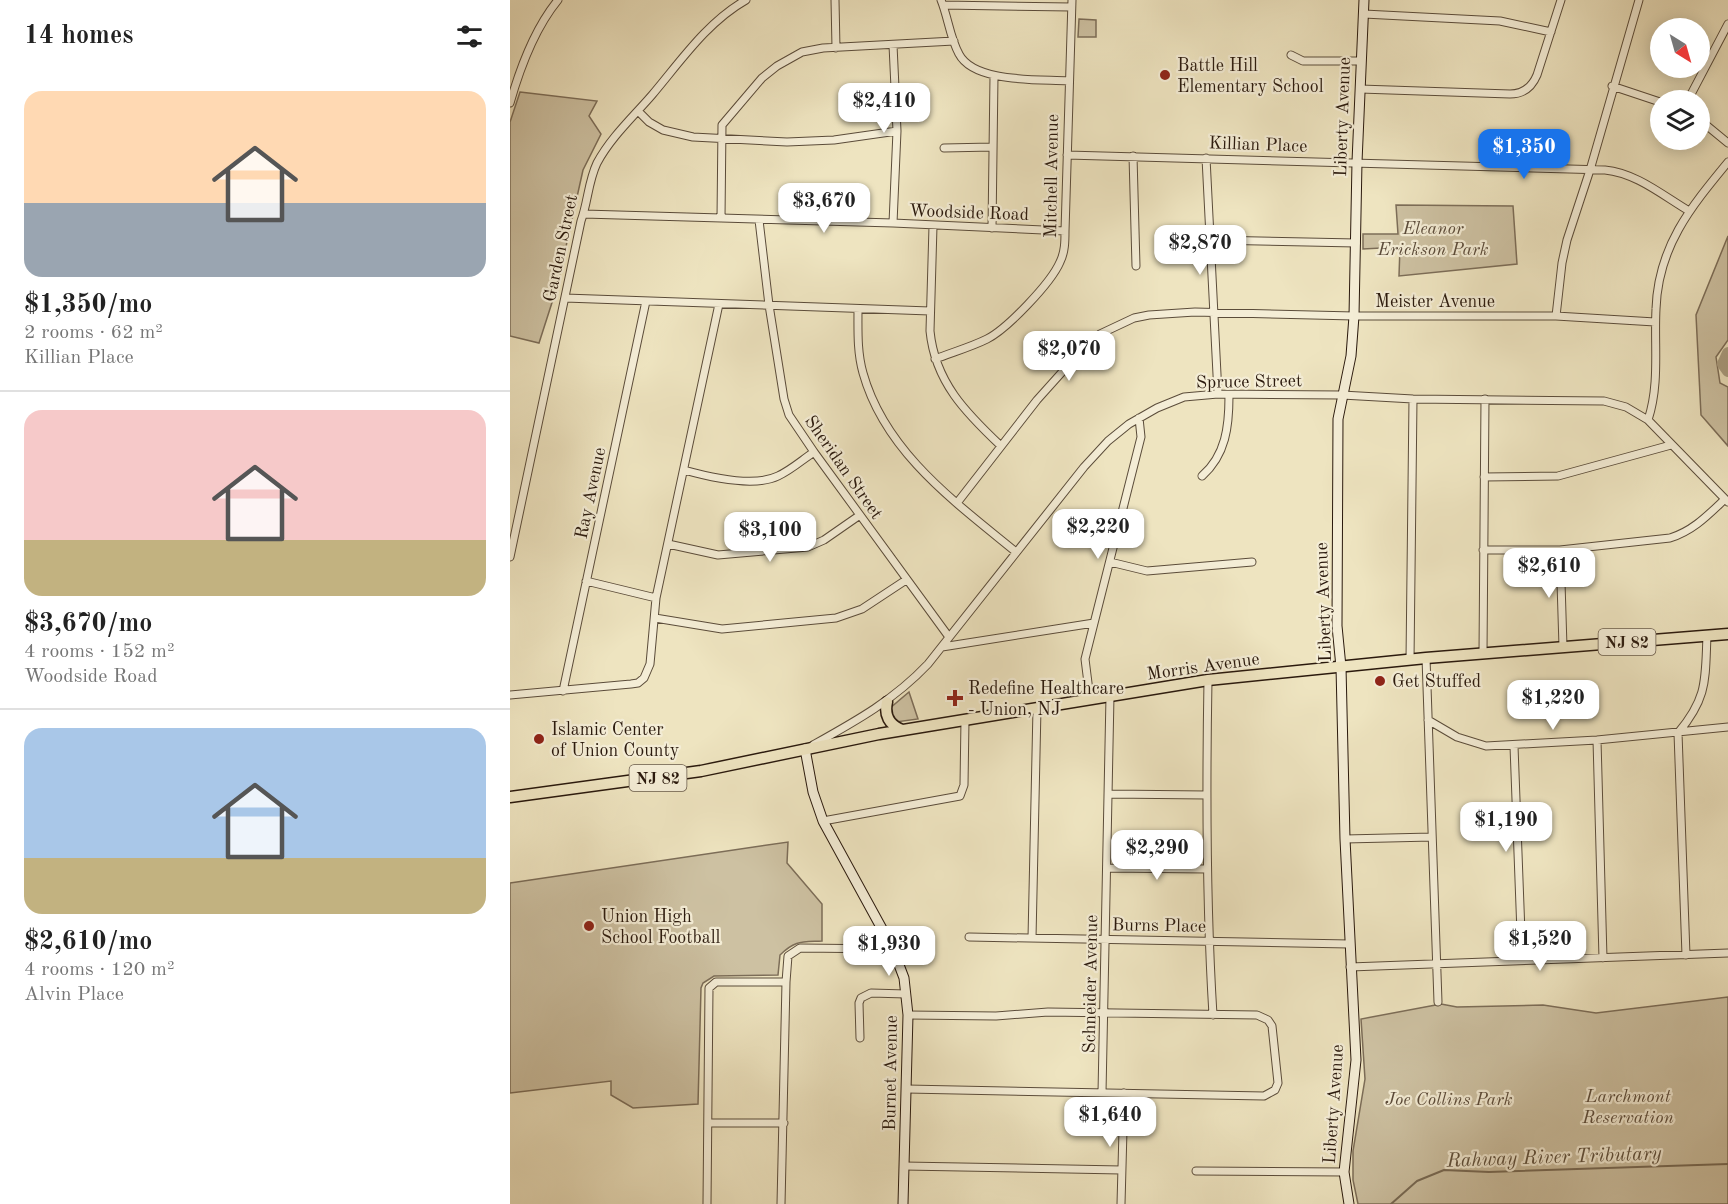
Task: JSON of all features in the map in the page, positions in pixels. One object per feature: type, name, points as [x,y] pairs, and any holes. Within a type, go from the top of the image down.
[{"type":"main road","name":"Morris Avenue","points":[[510,797],[690,773],[902,730],[1208,680],[1426,658],[1728,634]]},
{"type":"main road","points":[[887,702],[887,718],[894,726],[902,730]]},
{"type":"street","points":[[510,103],[516,81],[533,42],[558,0]]},
{"type":"street","name":"Garden Street","points":[[510,557],[590,183],[597,165],[616,134],[712,26],[746,0]]},
{"type":"street","points":[[834,0],[836,48]]},
{"type":"street","name":"Liberty Avenue","points":[[1349,1204],[1344,1172],[1356,1060],[1349,944],[1341,667],[1337,610],[1338,419],[1351,356],[1354,316],[1360,61],[1364,0]]},
{"type":"street","points":[[1360,89],[1515,94],[1528,88],[1535,80],[1561,0]]},
{"type":"street","points":[[1556,316],[1564,252],[1639,0]]},
{"type":"street","points":[[1068,81],[994,76],[970,67],[959,56],[942,3],[1072,4]]},
{"type":"street","name":"Mitchell Avenue","points":[[935,359],[987,339],[1002,330],[1054,273],[1061,261],[1065,231],[1072,4]]},
{"type":"street","points":[[1364,15],[1500,21],[1551,32]]},
{"type":"street","points":[[1693,90],[1728,24]]},
{"type":"street","points":[[721,218],[722,125],[769,72],[802,52],[823,48],[954,41]]},
{"type":"street","points":[[893,45],[897,131],[893,223]]},
{"type":"street","points":[[1291,55],[1303,61],[1360,61]]},
{"type":"street","points":[[992,228],[994,76]]},
{"type":"street","points":[[1612,86],[1650,99]]},
{"type":"street","points":[[638,111],[650,122],[668,132],[693,137],[787,142],[834,140],[897,131]]},
{"type":"street","points":[[1710,128],[1728,142]]},
{"type":"street","points":[[944,148],[992,147]]},
{"type":"street","name":"Killian Place","points":[[1067,155],[1357,162],[1624,173],[1689,211]]},
{"type":"street","points":[[1133,156],[1136,266]]},
{"type":"street","points":[[1206,158],[1218,394]]},
{"type":"street","points":[[1648,420],[1654,393],[1655,322],[1660,273],[1674,236],[1689,211],[1728,162]]},
{"type":"street","name":"Woodside Road","points":[[584,214],[893,223],[1065,231]]},
{"type":"street","name":"Sheridan Street","points":[[759,220],[769,305],[784,399],[789,415],[949,637]]},
{"type":"street","points":[[933,226],[930,311],[935,359],[942,377],[959,404],[1001,446]]},
{"type":"street","points":[[1211,240],[1356,243]]},
{"type":"street","points":[[565,298],[930,311]]},
{"type":"street","name":"Ray Avenue","points":[[563,691],[646,301]]},
{"type":"street","points":[[510,697],[638,683],[647,672],[650,664],[656,598],[719,304]]},
{"type":"street","points":[[858,309],[862,371],[871,396],[886,424],[903,450],[924,474],[1016,552]]},
{"type":"street","name":"Meister Avenue","points":[[957,503],[1037,400],[1081,351],[1100,334],[1124,322],[1149,315],[1196,312],[1354,316],[1556,316],[1655,322]]},
{"type":"street","name":"Spruce Street","points":[[805,749],[887,702],[917,675],[1107,441],[1157,408],[1184,398],[1218,394],[1229,396],[1342,395],[1413,399],[1604,401],[1626,407],[1648,420],[1726,501]]},
{"type":"street","points":[[1202,476],[1213,466],[1228,429],[1229,396]]},
{"type":"street","points":[[1410,660],[1413,399]]},
{"type":"street","points":[[1483,654],[1485,399]]},
{"type":"street","points":[[1090,699],[1085,659],[1141,437],[1140,418]]},
{"type":"street","points":[[1484,477],[1558,476],[1671,444]]},
{"type":"street","points":[[684,470],[724,479],[754,481],[775,478],[814,452]]},
{"type":"street","points":[[1483,550],[1560,550],[1670,538],[1683,535],[1726,501]]},
{"type":"street","points":[[668,544],[718,555],[808,547],[824,540],[860,515]]},
{"type":"street","points":[[1560,550],[1563,647]]},
{"type":"street","points":[[1110,562],[1147,571],[1252,562]]},
{"type":"street","points":[[655,618],[722,629],[836,618],[862,609],[906,580]]},
{"type":"street","points":[[586,581],[656,598]]},
{"type":"street","points":[[942,647],[1094,623]]},
{"type":"street","points":[[1686,955],[1678,732],[1699,704],[1703,689],[1707,636]]},
{"type":"street","points":[[1426,658],[1438,1002]]},
{"type":"street","points":[[1208,680],[1206,795],[1208,941],[1213,1015]]},
{"type":"street","name":"Schneider Avenue","points":[[1102,1093],[1110,696]]},
{"type":"street","points":[[1032,938],[1037,708]]},
{"type":"street","points":[[823,821],[960,796],[964,785],[965,720]]},
{"type":"street","points":[[1428,720],[1470,743],[1486,746],[1597,740],[1728,727]]},
{"type":"street","points":[[1597,740],[1604,958]]},
{"type":"street","points":[[1514,746],[1522,960]]},
{"type":"street","name":"Burnet Avenue","points":[[805,749],[813,792],[823,821],[893,949],[904,978],[908,1015],[903,1204]]},
{"type":"street","points":[[1109,794],[1206,795]]},
{"type":"street","points":[[1345,840],[1432,837]]},
{"type":"street","points":[[1107,868],[1207,869]]},
{"type":"street","name":"Burns Place","points":[[969,937],[1349,944]]},
{"type":"street","points":[[782,1204],[786,961],[791,952],[800,948],[893,949]]},
{"type":"street","points":[[1350,967],[1728,953]]},
{"type":"street","points":[[707,1204],[708,990],[710,985],[716,982],[786,982]]},
{"type":"street","points":[[860,1038],[859,1003],[861,998],[871,993],[906,994]]},
{"type":"street","points":[[907,1089],[1264,1096],[1272,1093],[1278,1083],[1274,1032],[1268,1020],[1257,1015],[1048,1012],[996,1016],[908,1015]]},
{"type":"street","points":[[1121,1204],[1124,1093]]},
{"type":"street","points":[[708,1123],[784,1124]]},
{"type":"street","points":[[904,1166],[1121,1170]]},
{"type":"street","points":[[1196,1171],[1344,1172]]},
{"type":"green space","points":[[1079,19],[1096,20],[1096,37],[1078,37]]},
{"type":"green space","points":[[520,92],[597,101],[589,116],[601,134],[583,170],[557,287],[539,343],[510,336],[510,122]]},
{"type":"green space","name":"Eleanor Erickson Park","points":[[1396,205],[1513,206],[1517,264],[1399,276],[1400,247],[1363,249],[1363,234],[1398,234]]},
{"type":"green space","points":[[1728,236],[1728,340],[1716,357],[1720,383],[1728,387],[1728,446],[1701,415],[1696,315]]},
{"type":"green space","points":[[909,692],[918,719],[896,722],[889,709]]},
{"type":"green space","points":[[788,842],[787,863],[822,904],[822,941],[799,943],[785,950],[780,955],[778,975],[714,976],[703,983],[698,1104],[633,1108],[611,1095],[611,1081],[510,1093],[510,883]]},
{"type":"green space","name":"Larchmont Reservation","points":[[1728,997],[1728,1204],[1358,1204],[1353,1180],[1353,1151],[1365,1079],[1361,1019],[1441,1004],[1457,1007],[1543,1005],[1596,1013]]},
{"type":"waterway","points":[[1728,353],[1723,364],[1728,371]]},
{"type":"waterway","name":"Rahway River Tributary","points":[[1391,1204],[1417,1181],[1444,1170],[1489,1172],[1728,1164]]},
{"type":"place","name":"Battle Hill Elementary School","points":[[1165,75]]},
{"type":"place","name":"Get Stuffed","points":[[1380,681]]},
{"type":"place","name":"Redefine Healthcare - Union, NJ","points":[[955,698]]},
{"type":"place","name":"Islamic Center of Union County","points":[[539,739]]},
{"type":"place","name":"Union High School Football","points":[[589,926]]},
{"type":"park label","name":"Joe Collins Park","points":[[1449,1099]]}]
